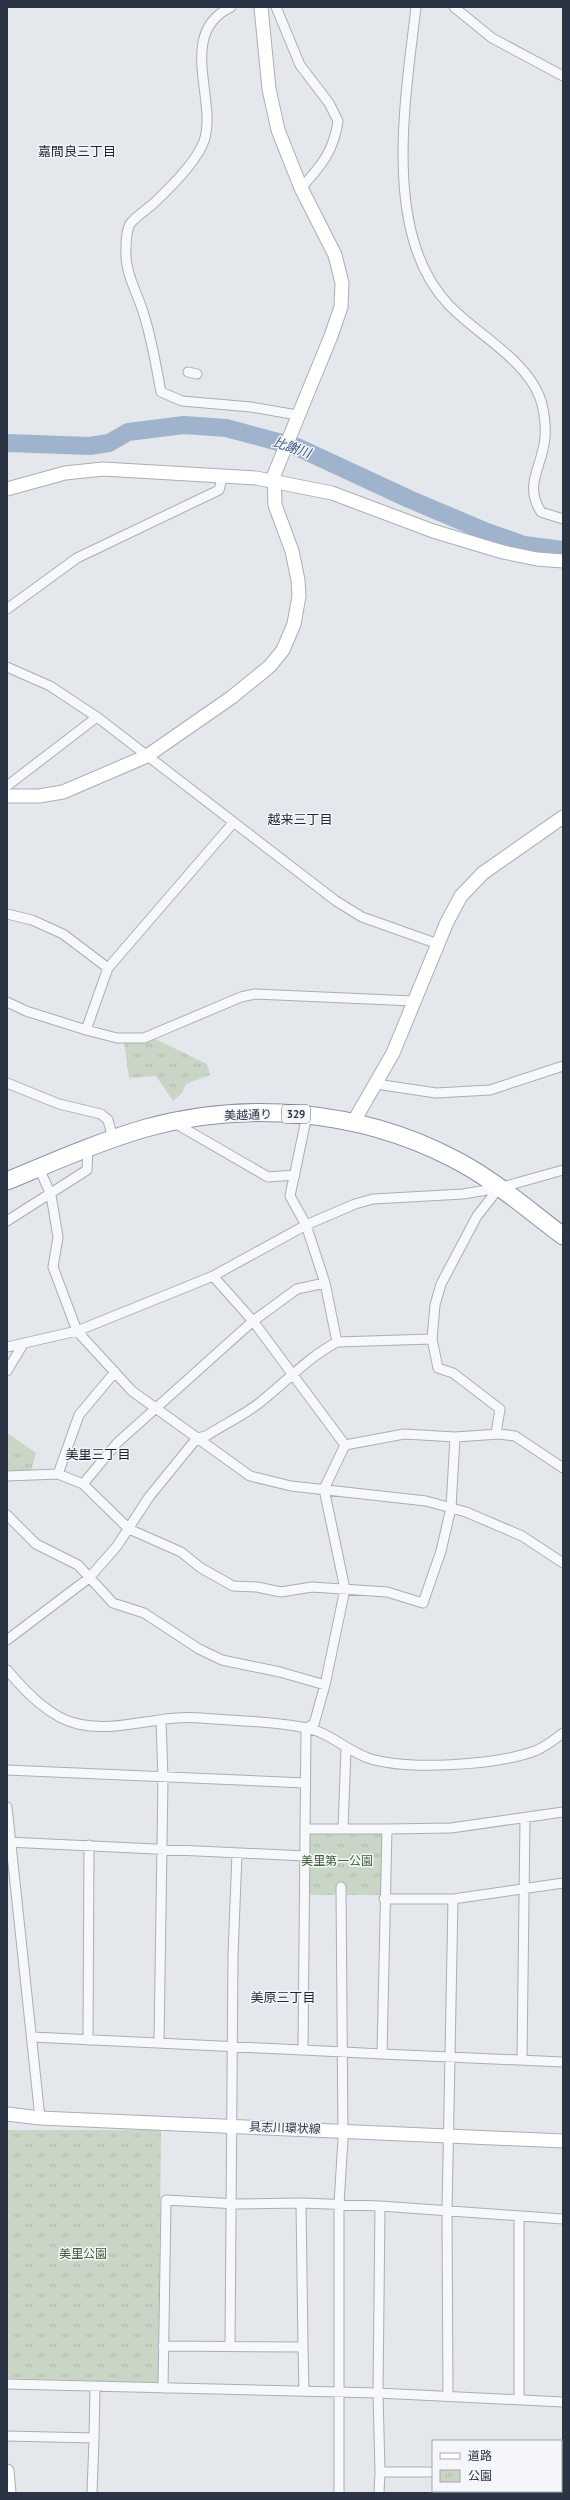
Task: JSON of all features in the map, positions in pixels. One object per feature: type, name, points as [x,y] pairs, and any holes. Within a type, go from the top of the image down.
[{"type":"highway","name":"美越通り","points":[[7,1181],[113,1139],[173,1122],[255,1113],[306,1115],[354,1121],[403,1136],[437,1151],[470,1168],[563,1236]]},
{"type":"street","points":[[231,7],[224,10],[211,24],[204,40],[200,73],[207,123],[204,140],[195,156],[163,194],[130,225],[126,250],[130,281],[144,314],[161,392],[182,401],[243,406],[297,415]]},
{"type":"street","points":[[7,796],[39,796],[63,792],[147,756],[232,697],[270,666],[283,650],[297,613],[298,580],[292,551],[275,505],[273,482],[281,454],[331,336],[341,307],[343,292],[335,255],[289,162],[274,116],[269,89],[262,7]]},
{"type":"street","points":[[276,7],[300,65],[329,102],[338,120],[329,154],[322,166],[301,188]]},
{"type":"street","points":[[416,7],[404,111],[403,153],[405,185],[415,247],[427,277],[448,304],[520,367],[537,390],[541,400],[545,438],[533,481],[532,495],[540,512],[563,519]]},
{"type":"street","points":[[454,7],[492,38],[563,76]]},
{"type":"street","points":[[7,489],[65,473],[103,469],[223,475],[273,482],[332,493],[433,531],[503,552],[537,559],[563,561]]},
{"type":"street","points":[[7,609],[77,558],[219,490],[223,475]]},
{"type":"street","points":[[7,667],[50,686],[97,717],[336,901],[362,917],[438,944]]},
{"type":"street","points":[[7,786],[97,717]]},
{"type":"street","points":[[354,1121],[393,1053],[413,1001],[461,896],[483,873],[563,817]]},
{"type":"street","points":[[86,1030],[108,968],[233,823]]},
{"type":"street","points":[[7,914],[32,920],[63,934],[108,968]]},
{"type":"street","points":[[7,1002],[26,1011],[86,1030],[117,1038],[144,1038],[241,997],[255,994],[413,1001]]},
{"type":"street","points":[[376,1084],[436,1093],[490,1090],[563,1066]]},
{"type":"street","points":[[7,1083],[59,1104],[101,1114],[108,1120],[113,1139]]},
{"type":"street","points":[[306,1115],[290,1196],[306,1225],[325,1283],[337,1342]]},
{"type":"street","points":[[173,1122],[268,1177],[295,1175]]},
{"type":"street","points":[[7,1221],[51,1195],[87,1170],[88,1148]]},
{"type":"street","points":[[39,1168],[51,1195],[58,1237],[54,1266],[77,1331],[132,1391],[250,1476],[291,1486],[426,1501],[487,1520],[522,1536],[563,1563]]},
{"type":"street","points":[[7,1347],[77,1331],[213,1276],[306,1225],[355,1204],[373,1199],[463,1194],[499,1188],[563,1170]]},
{"type":"street","points":[[496,1434],[500,1409],[453,1373],[438,1368],[432,1339],[435,1305],[441,1284],[477,1216],[499,1188]]},
{"type":"street","points":[[213,1276],[253,1321],[345,1444]]},
{"type":"street","points":[[83,1484],[98,1463],[117,1443],[157,1409],[253,1321],[297,1289],[325,1283]]},
{"type":"street","points":[[7,1640],[89,1578],[129,1529],[150,1497],[197,1438],[206,1436],[257,1404],[293,1373],[324,1349],[337,1342],[432,1339]]},
{"type":"street","points":[[7,1372],[22,1346],[20,1344]]},
{"type":"street","points":[[58,1474],[79,1415],[115,1372]]},
{"type":"street","points":[[345,1444],[404,1434],[455,1437],[496,1434],[515,1436],[563,1468]]},
{"type":"street","points":[[7,1476],[58,1474],[83,1484],[129,1529],[181,1552],[201,1568],[233,1586],[257,1587],[281,1592],[312,1587],[386,1592],[423,1603],[441,1551],[451,1508],[455,1437]]},
{"type":"street","points":[[306,1728],[314,1724],[326,1685],[345,1589],[324,1489],[345,1444]]},
{"type":"street","points":[[7,1515],[36,1544],[78,1565],[113,1603],[144,1613],[199,1649],[222,1660],[280,1672],[326,1685]]},
{"type":"street","points":[[7,1670],[45,1707],[60,1718],[77,1724],[102,1728],[161,1720],[198,1718],[306,1728],[323,1732],[346,1749],[370,1758],[406,1764],[462,1764],[485,1762],[534,1751],[563,1733]]},
{"type":"street","points":[[159,2043],[163,1778],[161,1720]]},
{"type":"street","points":[[303,2050],[306,1728]]},
{"type":"street","points":[[343,1829],[346,1749]]},
{"type":"street","points":[[7,1770],[305,1783]]},
{"type":"street","points":[[7,1807],[9,1842],[40,2118]]},
{"type":"street","points":[[306,1829],[451,1828],[563,1812]]},
{"type":"street","points":[[522,2060],[525,1889],[524,1818]]},
{"type":"street","points":[[382,2054],[384,1899],[387,1829]]},
{"type":"street","points":[[9,1842],[305,1856]]},
{"type":"street","points":[[88,2040],[89,1845]]},
{"type":"street","points":[[230,2345],[234,2126],[233,2047],[237,1853]]},
{"type":"street","points":[[384,1899],[452,1899],[563,1883]]},
{"type":"street","points":[[339,2493],[339,2204],[343,2130],[341,1887]]},
{"type":"street","points":[[448,2396],[447,2212],[451,2057],[452,1899]]},
{"type":"street","points":[[32,2037],[563,2062]]},
{"type":"street","name":"具志川環状線","points":[[7,2114],[40,2118],[448,2134],[563,2141]]},
{"type":"street","points":[[163,2388],[166,2200],[232,2204],[339,2204],[563,2219]]},
{"type":"street","points":[[301,2203],[304,2391]]},
{"type":"street","points":[[379,2493],[380,2472],[378,2393],[380,2206]]},
{"type":"street","points":[[519,2217],[519,2399]]},
{"type":"street","points":[[163,2346],[230,2345],[303,2348]]},
{"type":"street","points":[[7,2384],[378,2393],[563,2402]]},
{"type":"street","points":[[92,2493],[95,2386]]},
{"type":"street","points":[[7,2436],[94,2438]]},
{"type":"street","points":[[7,2471],[10,2493]]},
{"type":"street","points":[[380,2472],[432,2472]]},
{"type":"green space","points":[[153,1038],[207,1064],[210,1075],[186,1084],[182,1093],[173,1101],[156,1076],[129,1078],[124,1041]]},
{"type":"green space","points":[[7,1433],[36,1453],[29,1478],[7,1474]]},
{"type":"green space","name":"美里第一公園","points":[[306,1829],[387,1829],[384,1895],[304,1895]]},
{"type":"green space","name":"美里公園","points":[[7,2130],[161,2130],[158,2383],[7,2378]]},
{"type":"waterway","name":"比謝川","points":[[7,443],[90,446],[109,443],[128,432],[184,425],[226,428],[297,447],[409,499],[487,532],[524,545],[563,550]]},
{"type":"district","name":"嘉間良三丁目","points":[[77,151]]},
{"type":"district","name":"越来三丁目","points":[[300,819]]},
{"type":"district","name":"美里三丁目","points":[[98,1454]]},
{"type":"district","name":"美原三丁目","points":[[283,1997]]}]
